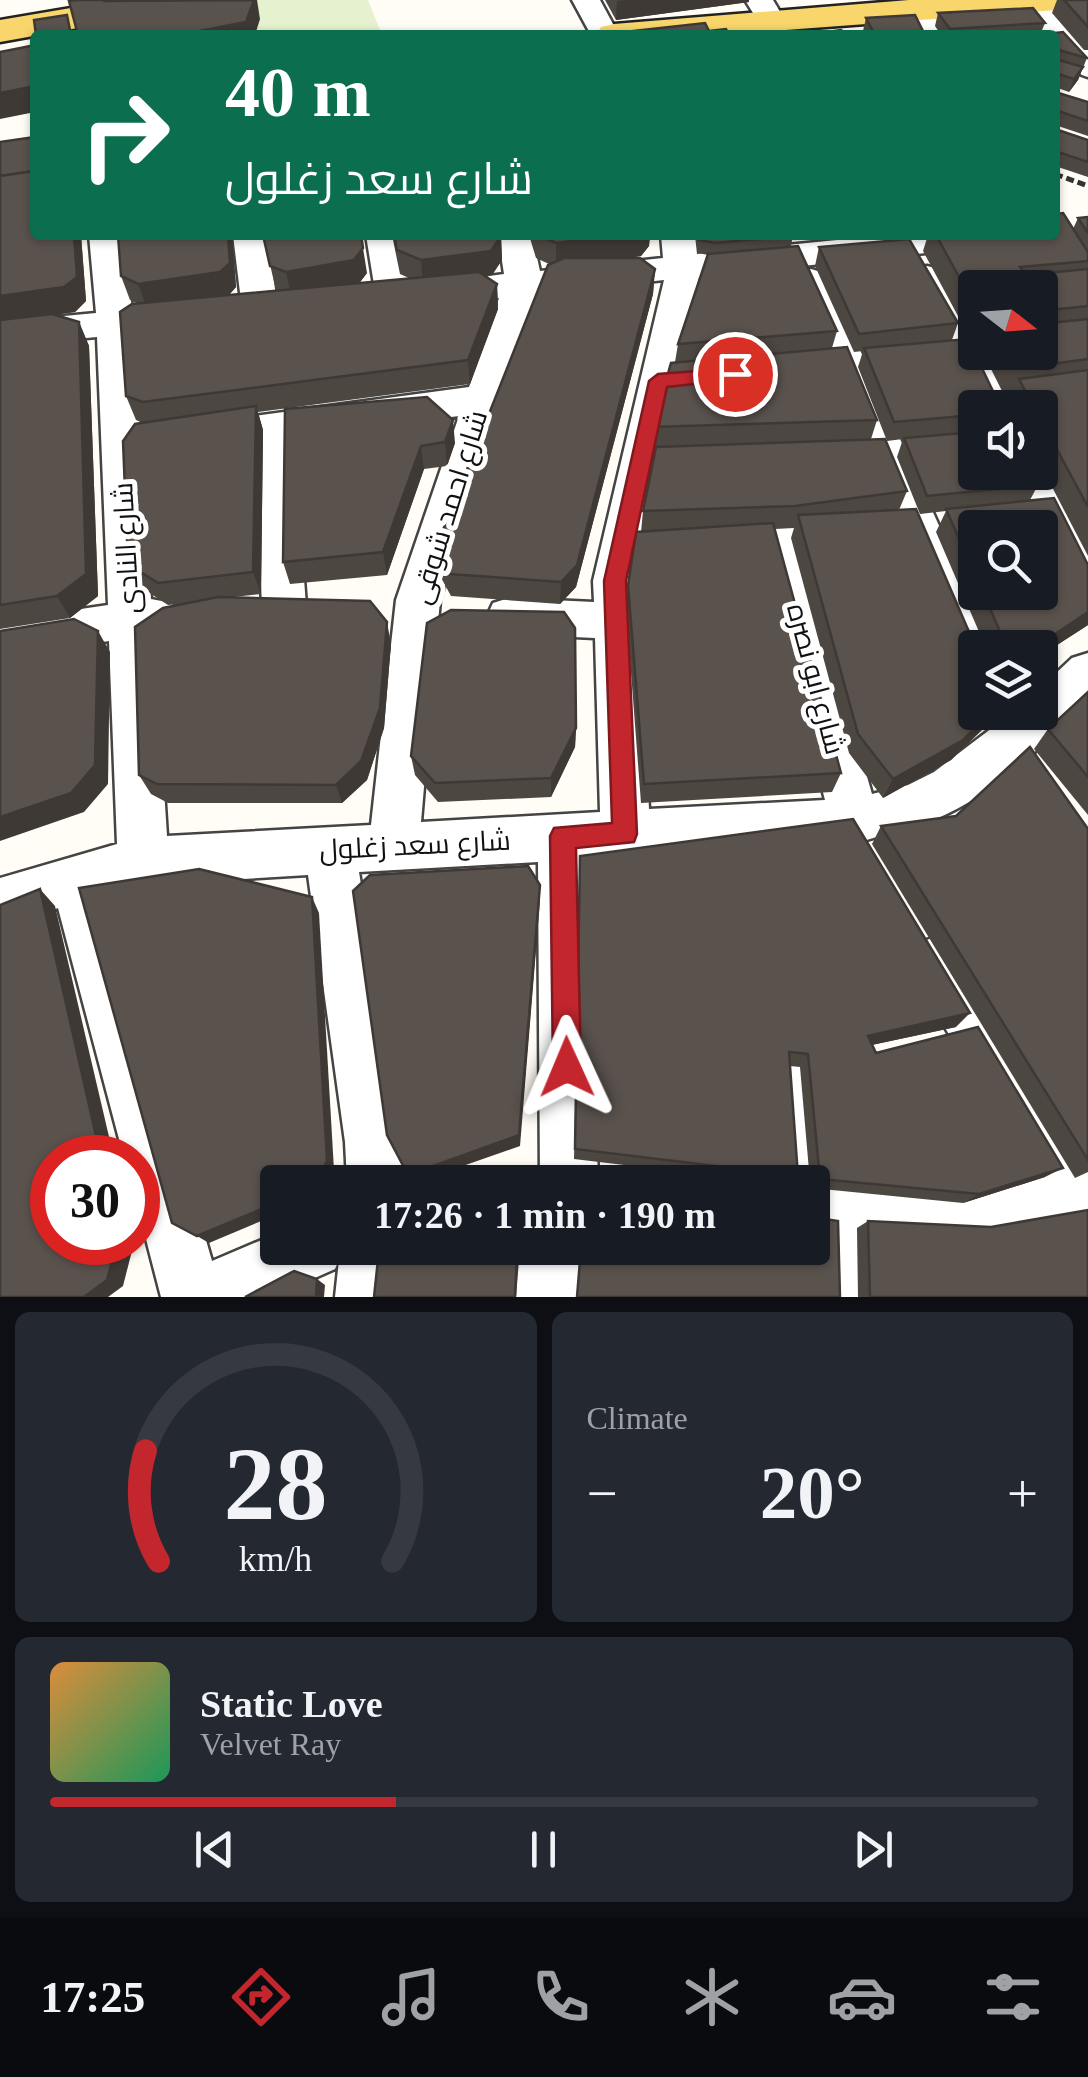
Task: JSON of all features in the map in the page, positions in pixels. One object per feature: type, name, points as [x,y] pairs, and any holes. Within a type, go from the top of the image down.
[{"type":"main road","points":[[0,31],[178,0]]},
{"type":"main road","points":[[644,30],[765,10],[863,7],[932,23],[1046,1]]},
{"type":"street","points":[[586,0],[602,30]]},
{"type":"street","points":[[1046,1],[1074,59]]},
{"type":"street","name":"شارع النادى","points":[[107,240],[115,324],[142,861]]},
{"type":"street","points":[[251,240],[260,310]]},
{"type":"street","points":[[384,240],[394,296]]},
{"type":"street","name":"شارع احمد شوقى","points":[[394,846],[431,612],[482,400],[522,284],[516,240]]},
{"type":"street","points":[[356,300],[522,284],[681,252],[799,256],[838,243],[946,240]]},
{"type":"street","points":[[910,244],[958,327]]},
{"type":"street","points":[[625,834],[615,621],[653,541],[657,465],[677,379],[681,252]]},
{"type":"street","points":[[799,256],[850,364],[905,450],[938,523],[968,630]]},
{"type":"street","points":[[0,334],[299,306]]},
{"type":"street","points":[[928,355],[958,352]]},
{"type":"street","points":[[121,445],[482,400]]},
{"type":"street","points":[[273,426],[284,607]]},
{"type":"street","points":[[848,455],[905,450]]},
{"type":"street","points":[[1032,490],[1033,513],[1088,571]]},
{"type":"street","points":[[653,541],[777,537],[938,523]]},
{"type":"street","name":"شارع ابو نصره","points":[[777,537],[851,821],[877,870]]},
{"type":"street","points":[[431,612],[615,621]]},
{"type":"street","points":[[0,639],[188,613]]},
{"type":"street","name":"شارع سعد زغلول","points":[[1058,692],[1088,672]]},
{"type":"street","name":"شارع سعد زغلول","points":[[6,898],[142,861],[851,821],[929,802],[961,785],[1004,730]]},
{"type":"street","points":[[1008,730],[1045,784]]},
{"type":"street","points":[[563,836],[569,1165]]},
{"type":"street","points":[[330,850],[375,1165]]},
{"type":"street","points":[[76,881],[192,1297]]},
{"type":"street","points":[[830,1205],[955,1220],[1084,1199],[951,1038],[907,918]]},
{"type":"street","points":[[790,1079],[809,1165]]},
{"type":"street","points":[[830,1247],[844,1297]]},
{"type":"street","points":[[200,1297],[274,1265]]},
{"type":"street","points":[[366,1297],[369,1265]]},
{"type":"street","points":[[547,1297],[549,1265]]},
{"type":"path","points":[[1060,176],[1088,186]]},
{"type":"green space","points":[[253,0],[368,0],[380,30],[105,30]]},
{"type":"building","points":[[254,0],[246,22],[205,30],[77,30],[69,1]]},
{"type":"building","points":[[1064,0],[1088,0],[1088,27]]},
{"type":"building","points":[[1033,8],[1045,23],[950,29],[938,13]]},
{"type":"building","points":[[67,15],[70,30],[35,30],[34,20]]},
{"type":"building","points":[[915,15],[922,30],[872,30],[866,18]]},
{"type":"building","points":[[705,23],[708,30],[642,30]]},
{"type":"building","points":[[1063,32],[1087,58],[1060,50]]},
{"type":"building","points":[[30,46],[30,87],[0,93],[0,52]]},
{"type":"building","points":[[1060,60],[1083,67],[1074,79],[1060,75]]},
{"type":"building","points":[[1060,94],[1088,102],[1088,121],[1060,112]]},
{"type":"building","points":[[1060,131],[1088,140],[1088,162],[1060,153]]},
{"type":"building","points":[[30,138],[30,172],[0,176],[0,142]]},
{"type":"building","points":[[30,172],[30,240],[74,240],[77,277],[64,287],[0,296],[0,176]]},
{"type":"building","points":[[1063,213],[1088,252],[1088,261],[1020,267],[1022,270],[958,270],[958,275],[939,240],[1060,240]]},
{"type":"building","points":[[1088,217],[1088,233],[1078,218]]},
{"type":"building","points":[[118,240],[228,240],[230,263],[220,272],[138,284],[121,276]]},
{"type":"building","points":[[264,240],[362,240],[363,248],[354,260],[286,272],[270,266]]},
{"type":"building","points":[[395,240],[498,240],[491,251],[421,260],[397,250]]},
{"type":"building","points":[[699,240],[748,240],[715,243]]},
{"type":"building","points":[[910,240],[958,323],[859,334],[819,247]]},
{"type":"building","points":[[798,246],[837,331],[678,344],[708,254]]},
{"type":"building","points":[[564,258],[640,258],[655,269],[577,565],[561,582],[449,574],[435,550],[548,265]]},
{"type":"building","points":[[1088,269],[1088,306],[1058,309],[1058,272]]},
{"type":"building","points":[[479,272],[497,284],[468,360],[143,402],[126,396],[120,312],[132,304]]},
{"type":"building","points":[[52,314],[79,322],[86,574],[57,596],[0,605],[0,320]]},
{"type":"building","points":[[1088,319],[1088,359],[1058,363],[1058,322]]},
{"type":"building","points":[[958,340],[958,370],[983,370],[992,390],[958,390],[958,416],[894,422],[864,348]]},
{"type":"building","points":[[847,347],[877,420],[653,427],[671,363]]},
{"type":"building","points":[[1088,370],[1088,507],[1058,451],[1058,390],[1025,390],[1019,379]]},
{"type":"building","points":[[427,397],[453,420],[445,442],[421,446],[383,552],[283,562],[285,409]]},
{"type":"building","points":[[256,406],[253,572],[158,583],[128,564],[123,441],[135,424]]},
{"type":"building","points":[[958,433],[958,490],[988,490],[927,496],[904,438]]},
{"type":"building","points":[[885,439],[907,491],[795,506],[643,511],[656,447]]},
{"type":"building","points":[[1054,498],[1088,565],[1088,612],[1058,632],[999,630],[991,610],[1058,610],[1058,510],[958,510],[958,536],[946,509]]},
{"type":"building","points":[[916,509],[968,630],[958,630],[958,730],[973,730],[963,740],[893,779],[858,734],[798,515]]},
{"type":"building","points":[[773,523],[841,773],[644,784],[628,585],[636,532]]},
{"type":"building","points":[[218,597],[370,601],[387,622],[380,708],[361,761],[336,785],[157,784],[139,775],[135,627],[163,608]]},
{"type":"building","points":[[451,610],[564,612],[575,628],[576,728],[551,778],[435,783],[411,756],[427,623]]},
{"type":"building","points":[[74,619],[98,631],[95,765],[71,793],[0,817],[0,631]]},
{"type":"building","points":[[1088,692],[1088,777],[1049,730],[1058,730],[1058,720]]},
{"type":"building","points":[[1030,747],[1088,829],[1088,1160],[881,826],[956,816]]},
{"type":"building","points":[[853,819],[970,1013],[868,1036],[876,1053],[978,1027],[1063,1168],[979,1194],[830,1180],[830,1165],[819,1165],[808,1054],[789,1052],[797,1165],[707,1165],[575,1149],[580,856]]},
{"type":"building","points":[[528,866],[540,885],[519,1135],[436,1165],[403,1165],[387,1135],[353,891],[370,875]]},
{"type":"building","points":[[199,869],[312,897],[325,1165],[260,1165],[260,1210],[197,1236],[172,1223],[160,1180],[160,1135],[148,1135],[79,888]]},
{"type":"building","points":[[40,889],[96,1135],[30,1135],[30,1265],[111,1265],[107,1280],[84,1297],[0,1297],[0,905]]},
{"type":"building","points":[[1088,1210],[1088,1297],[870,1297],[868,1221],[991,1227]]},
{"type":"building","points":[[830,1220],[838,1221],[840,1297],[577,1297],[580,1265],[830,1265]]},
{"type":"building","points":[[377,1265],[516,1265],[515,1297],[374,1297]]},
{"type":"building","points":[[294,1271],[317,1279],[316,1297],[245,1297]]},
{"type":"route","points":[[567,1067],[563,836],[625,834],[615,581],[658,381],[735,374]]}]
